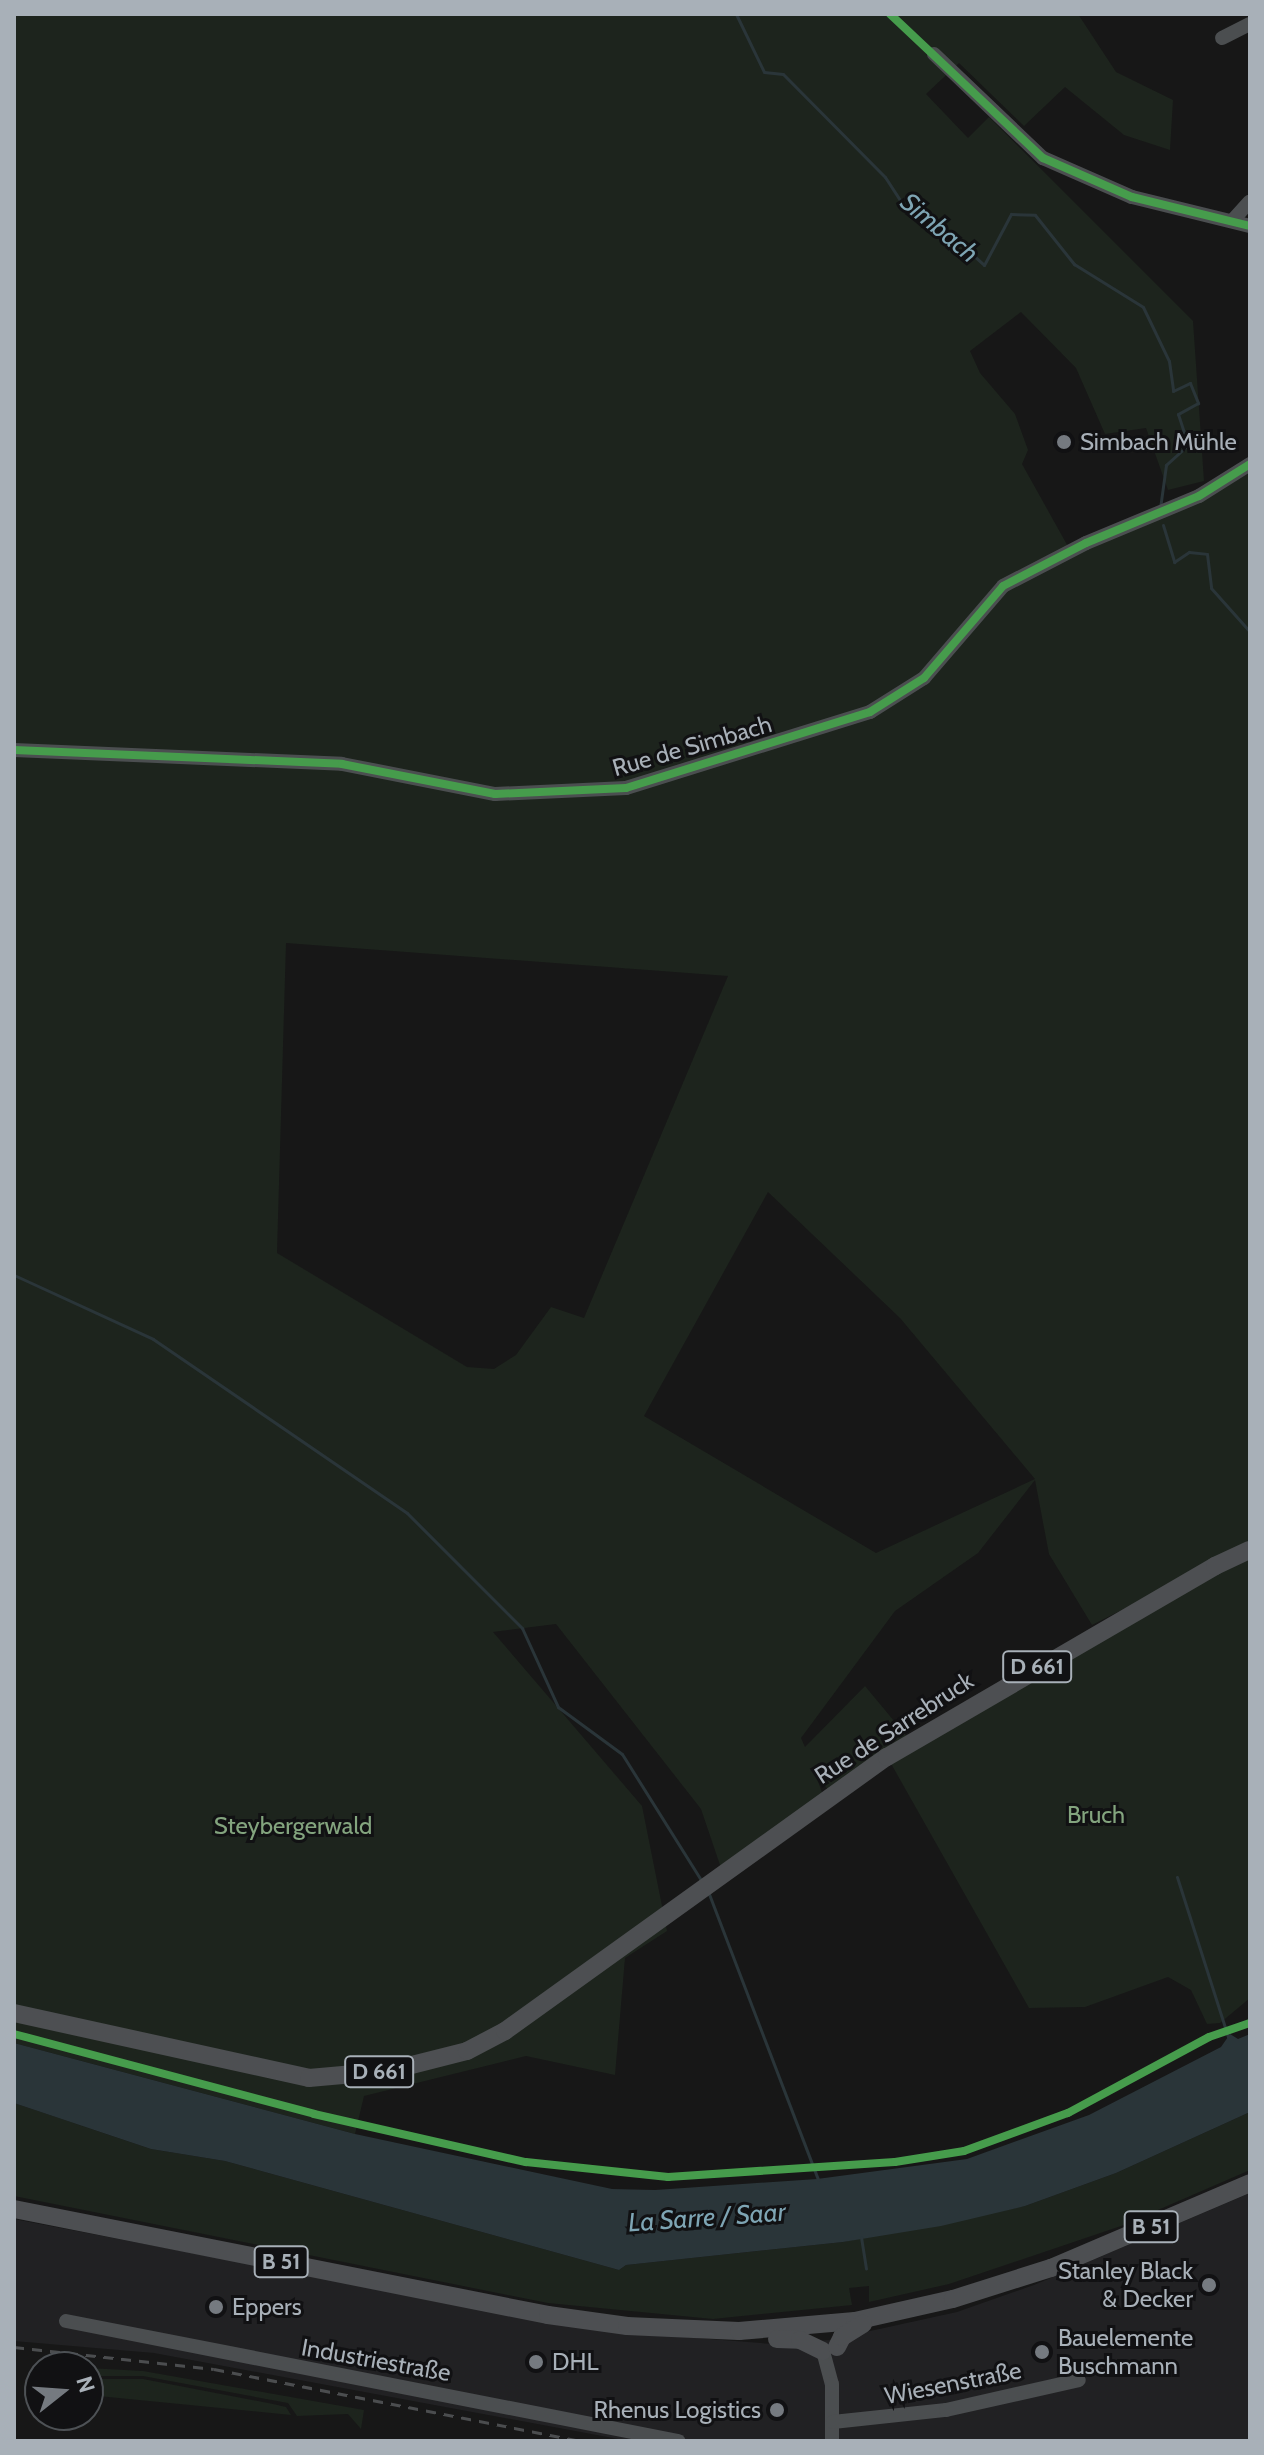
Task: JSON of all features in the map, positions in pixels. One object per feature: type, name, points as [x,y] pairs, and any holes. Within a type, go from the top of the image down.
[{"type":"main road","name":"Rue de Sarrebruck","points":[[14,2013],[269,2074],[324,2078],[388,2071],[456,2055],[492,2040],[868,1770],[968,1707],[1250,1550]]},
{"type":"main road","name":"B 51","points":[[14,2209],[548,2315],[627,2326],[739,2331],[877,2318],[1051,2268],[1250,2183]]},
{"type":"main road","name":"B 51","points":[[739,2331],[760,2339],[800,2340],[830,2349],[842,2337],[877,2318]]},
{"type":"main road","points":[[828,2324],[830,2349]]},
{"type":"street","points":[[1222,38],[1250,24]]},
{"type":"street","points":[[934,54],[1043,158],[1132,197],[1250,226]]},
{"type":"street","points":[[1233,220],[1250,201]]},
{"type":"street","name":"Rue de Simbach","points":[[14,750],[342,764],[495,794],[626,788],[870,712],[924,678],[1003,586],[1086,543],[1199,496],[1250,464]]},
{"type":"street","name":"Industriestraße","points":[[66,2321],[678,2441]]},
{"type":"street","points":[[830,2349],[832,2441]]},
{"type":"street","name":"Wiesenstraße","points":[[833,2422],[946,2410],[1079,2380]]},
{"type":"shaded area","points":[[1250,2193],[1250,2441],[629,2441],[154,2353],[14,2341],[14,2219],[595,2330],[772,2344],[829,2340],[957,2312],[1034,2285]]},
{"type":"green space","name":"Steybergerwald","points":[[14,14],[1078,14],[1116,72],[1173,100],[1170,150],[1124,135],[1065,87],[1024,126],[959,63],[926,94],[968,138],[989,117],[1193,321],[1204,481],[1168,490],[1146,428],[1105,434],[1076,368],[1021,312],[970,351],[980,373],[1015,414],[1028,450],[1022,464],[1070,550],[1250,464],[1250,1545],[1092,1625],[1049,1554],[1035,1480],[978,1553],[895,1611],[801,1738],[805,1747],[865,1686],[909,1739],[832,1796],[813,1768],[823,1795],[721,1868],[701,1809],[556,1624],[493,1632],[642,1806],[667,1931],[625,1958],[615,2075],[526,2056],[364,2096],[355,2134],[14,2043]],"holes":[[[286,943],[728,976],[584,1318],[551,1307],[516,1355],[494,1369],[467,1367],[277,1253]],[[768,1192],[900,1318],[1035,1479],[876,1553],[644,1416]]]},
{"type":"green space","name":"Bruch","points":[[1250,1556],[1250,1998],[1220,2023],[1207,2024],[1191,1990],[1168,1977],[1085,2007],[1029,2008],[889,1760]]},
{"type":"green space","points":[[14,2103],[151,2149],[225,2161],[619,2270],[626,2265],[843,2242],[1025,2206],[1116,2173],[1250,2112],[1250,2170],[1121,2226],[949,2284],[869,2302],[869,2286],[849,2288],[852,2305],[713,2319],[548,2303],[14,2196]]},
{"type":"green space","points":[[104,2369],[143,2371],[364,2410],[361,2429],[348,2414],[297,2416],[288,2403],[143,2376],[104,2376]]},
{"type":"green space","points":[[104,2379],[143,2379],[286,2407],[291,2415],[104,2397]]},
{"type":"water","name":"La Sarre / Saar","points":[[1230,2034],[1238,2039],[1250,2034],[1250,2112],[1116,2173],[1025,2206],[941,2226],[843,2242],[626,2265],[619,2270],[225,2161],[151,2149],[14,2103],[14,2043],[355,2134],[612,2189],[655,2190],[817,2179],[967,2159],[1089,2115],[1221,2047]]},
{"type":"waterway","name":"Simbach","points":[[736,14],[764,72],[783,74],[885,177],[903,205],[936,221],[984,265],[1011,214],[1035,215],[1074,264],[1143,307],[1169,361],[1173,391],[1190,383],[1198,403],[1178,414],[1188,445],[1166,465],[1160,508]]},
{"type":"waterway","name":"Simbach","points":[[1163,525],[1174,562],[1189,552],[1207,554],[1211,588],[1250,632]]},
{"type":"waterway","points":[[14,1275],[153,1339],[407,1513],[522,1628],[558,1707],[622,1754],[701,1880]]},
{"type":"waterway","points":[[1177,1877],[1228,2037]]},
{"type":"waterway","points":[[709,1894],[818,2180]]},
{"type":"waterway","points":[[861,2237],[866,2269]]},
{"type":"railway","points":[[14,2347],[214,2369],[582,2441]]},
{"type":"cycle path","points":[[890,14],[1043,158],[1132,197],[1250,226]]},
{"type":"cycle path","points":[[14,750],[342,764],[495,794],[626,788],[870,712],[924,678],[1003,586],[1086,543],[1199,496],[1250,464]]},
{"type":"cycle path","points":[[14,2034],[314,2114],[526,2162],[668,2177],[895,2162],[964,2151],[1068,2113],[1209,2037],[1250,2023]]},
{"type":"place","name":"Simbach Mühle","points":[[1064,442]]},
{"type":"place","name":"Stanley Black & Decker","points":[[1209,2285]]},
{"type":"place","name":"Eppers","points":[[216,2307]]},
{"type":"place","name":"Bauelemente Buschmann","points":[[1042,2352]]},
{"type":"place","name":"DHL","points":[[536,2362]]},
{"type":"place","name":"Rhenus Logistics","points":[[777,2410]]}]
